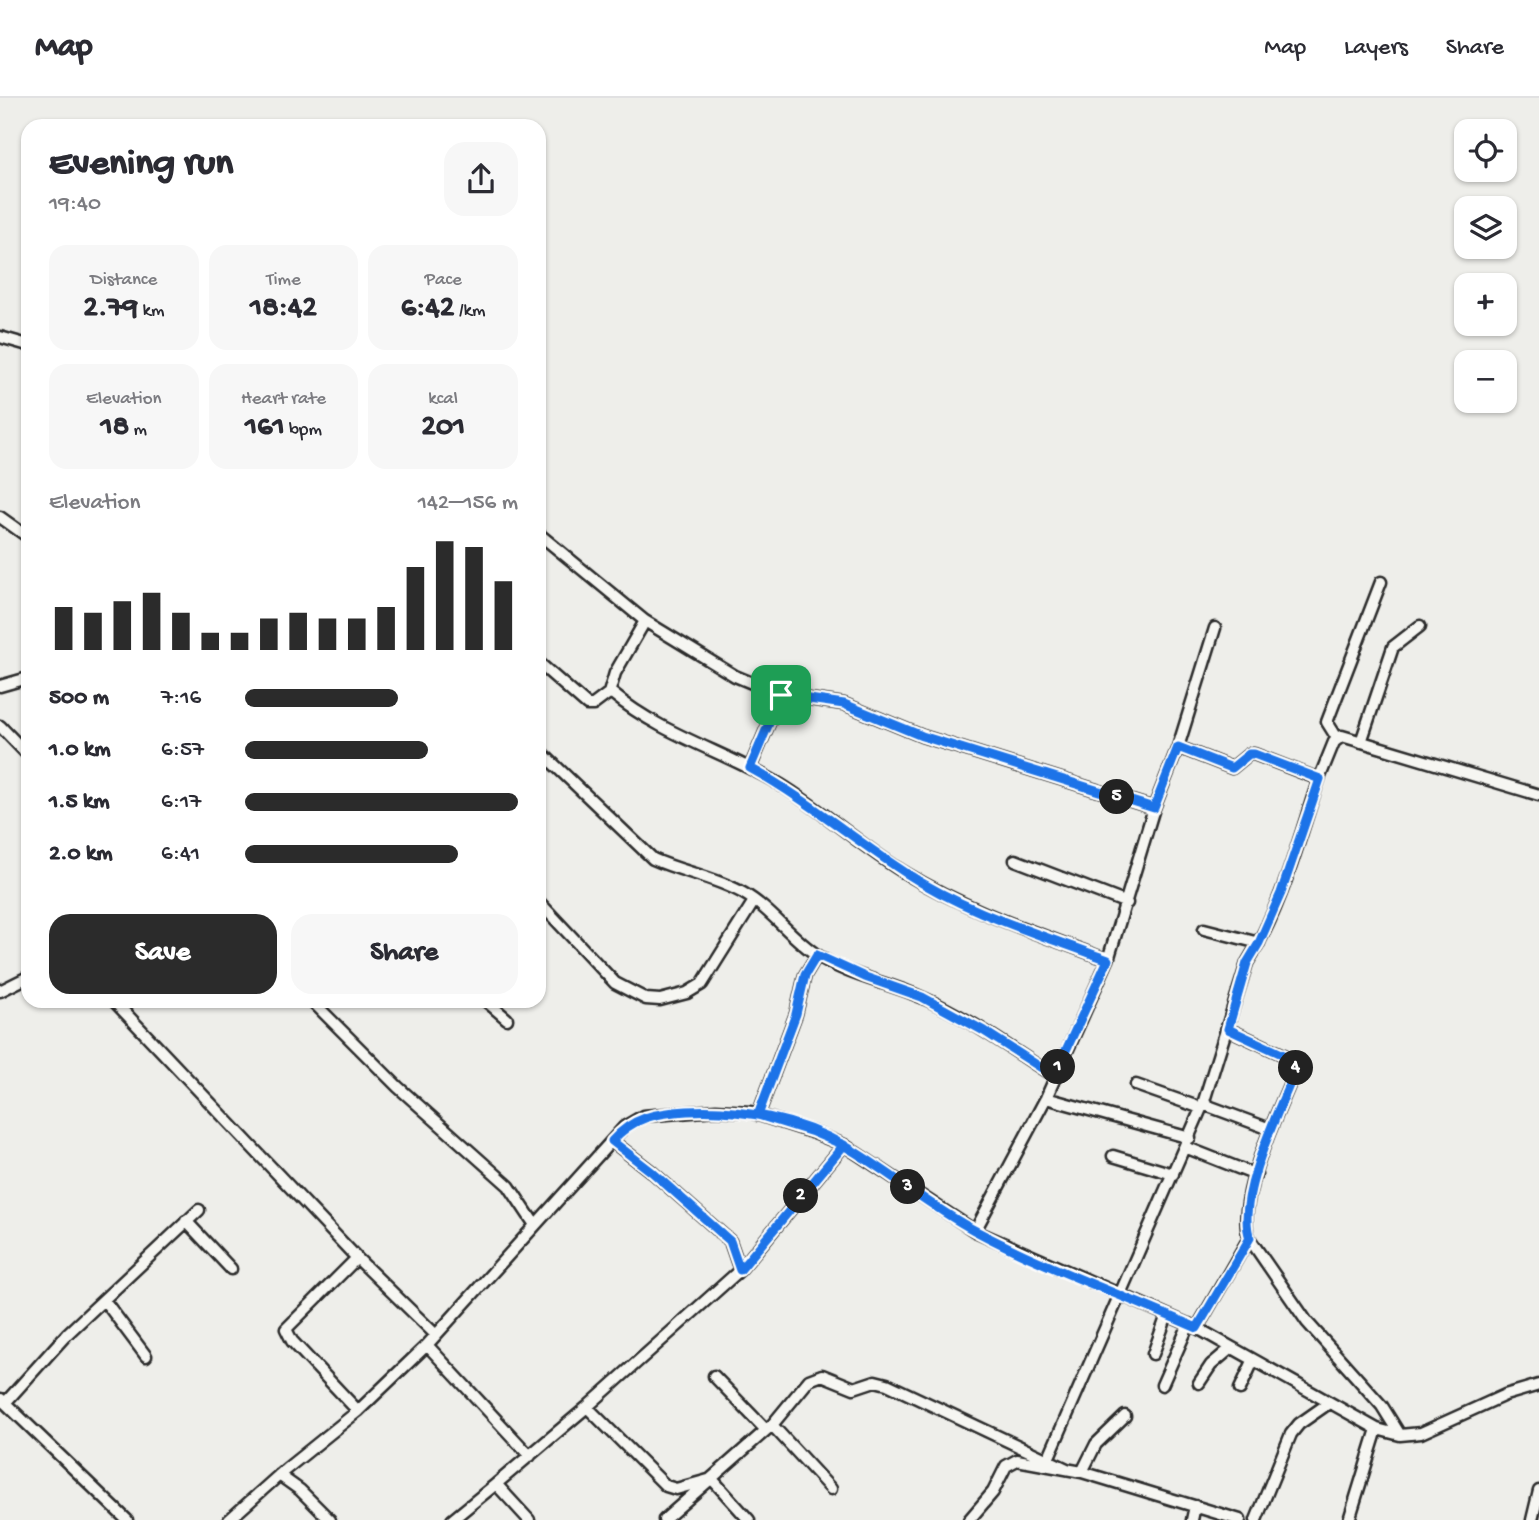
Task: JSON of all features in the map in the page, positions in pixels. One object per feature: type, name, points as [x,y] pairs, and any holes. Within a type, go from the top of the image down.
[{"type":"street","points":[[0,337],[21,343]]},
{"type":"street","points":[[0,517],[21,532]]},
{"type":"street","points":[[546,540],[645,621],[735,676],[781,695],[844,704],[922,736],[1154,808]]},
{"type":"street","points":[[1337,738],[1327,722],[1381,582]]},
{"type":"street","points":[[546,669],[587,705],[593,705],[609,693],[615,673],[645,621]]},
{"type":"street","points":[[1361,742],[1393,647],[1420,626]]},
{"type":"street","points":[[975,1231],[1046,1098],[1108,960],[1154,808],[1178,747],[1214,628]]},
{"type":"street","points":[[0,686],[21,680]]},
{"type":"street","points":[[609,693],[649,721],[750,768],[782,786],[916,879],[984,914],[1108,960]]},
{"type":"street","points":[[750,768],[781,695]]},
{"type":"street","points":[[0,726],[21,748]]},
{"type":"street","points":[[1048,1459],[1188,1142],[1228,1029],[1247,963],[1281,893],[1337,738],[1342,736],[1539,795]]},
{"type":"street","points":[[1178,747],[1232,768],[1249,754],[1254,754],[1320,779]]},
{"type":"street","points":[[546,757],[653,859],[676,870],[724,883],[754,901],[817,955],[865,977],[922,997],[984,1031],[1054,1076]]},
{"type":"street","points":[[1015,860],[1127,903]]},
{"type":"street","points":[[546,909],[615,983],[646,999],[660,1000],[687,993],[702,984],[754,901]]},
{"type":"street","points":[[1204,929],[1259,943]]},
{"type":"street","points":[[758,1115],[796,1014],[805,975],[817,955]]},
{"type":"street","points":[[0,991],[21,980]]},
{"type":"street","points":[[121,1008],[357,1258],[436,1335]]},
{"type":"street","points":[[319,1008],[398,1087],[509,1186],[535,1225]]},
{"type":"street","points":[[494,1008],[507,1019]]},
{"type":"street","points":[[1228,1029],[1286,1056],[1296,1069],[1270,1129],[1244,1224],[1250,1238],[1307,1322],[1382,1406],[1400,1435]]},
{"type":"street","points":[[1136,1085],[1270,1129]]},
{"type":"street","points":[[1046,1098],[1188,1142],[1256,1175]]},
{"type":"street","points":[[229,1520],[279,1475],[358,1411],[427,1345],[624,1127],[643,1116],[716,1110],[758,1115],[844,1145],[975,1231],[1193,1326],[1377,1429],[1400,1435],[1421,1433],[1505,1395],[1539,1385]]},
{"type":"street","points":[[612,1141],[652,1172],[730,1241],[740,1270]]},
{"type":"street","points":[[452,1520],[530,1456],[740,1270],[844,1145]]},
{"type":"street","points":[[1113,1156],[1173,1174]]},
{"type":"street","points":[[127,1520],[3,1401],[67,1334],[199,1210]]},
{"type":"street","points":[[186,1221],[230,1269]]},
{"type":"street","points":[[1162,1385],[1193,1326],[1250,1238]]},
{"type":"street","points":[[357,1258],[286,1329],[292,1341],[358,1411]]},
{"type":"street","points":[[104,1300],[146,1356]]},
{"type":"street","points":[[1153,1354],[1167,1315]]},
{"type":"street","points":[[427,1345],[530,1456]]},
{"type":"street","points":[[1199,1383],[1211,1364],[1231,1348]]},
{"type":"street","points":[[1240,1389],[1254,1361]]},
{"type":"street","points":[[714,1376],[831,1489]]},
{"type":"street","points":[[664,1520],[769,1427],[809,1380],[816,1376],[826,1376],[854,1388],[875,1381],[1067,1469]]},
{"type":"street","points":[[1256,1520],[1291,1434],[1299,1424],[1329,1403]]},
{"type":"street","points":[[587,1406],[666,1486],[676,1489],[712,1479]]},
{"type":"street","points":[[1082,1472],[1096,1444],[1125,1416]]},
{"type":"street","points":[[1349,1520],[1377,1429]]},
{"type":"street","points":[[969,1520],[993,1492],[1006,1465],[1017,1460],[1082,1472],[1195,1506],[1220,1517],[1240,1520]]},
{"type":"street","points":[[279,1475],[300,1490],[330,1520]]},
{"type":"street","points":[[712,1479],[749,1520]]},
{"type":"street","points":[[496,1484],[529,1520]]},
{"type":"street","points":[[1532,1520],[1539,1491]]},
{"type":"street","points":[[1192,1520],[1195,1506]]},
{"type":"route","points":[[781,695],[750,768],[782,786],[906,874],[984,914],[1108,960],[1054,1076],[984,1031],[922,997],[865,977],[817,955],[805,975],[785,1048],[758,1115],[844,1145],[740,1270],[730,1241],[652,1172],[612,1141],[624,1127],[643,1116],[716,1110],[750,1112],[758,1115],[813,1132],[844,1145],[936,1208],[975,1231],[1197,1328],[1250,1238],[1244,1224],[1246,1211],[1270,1129],[1296,1069],[1286,1056],[1228,1029],[1247,963],[1281,893],[1320,779],[1254,754],[1249,754],[1237,767],[1232,768],[1178,747],[1154,808],[922,736],[844,704],[781,695]]}]
